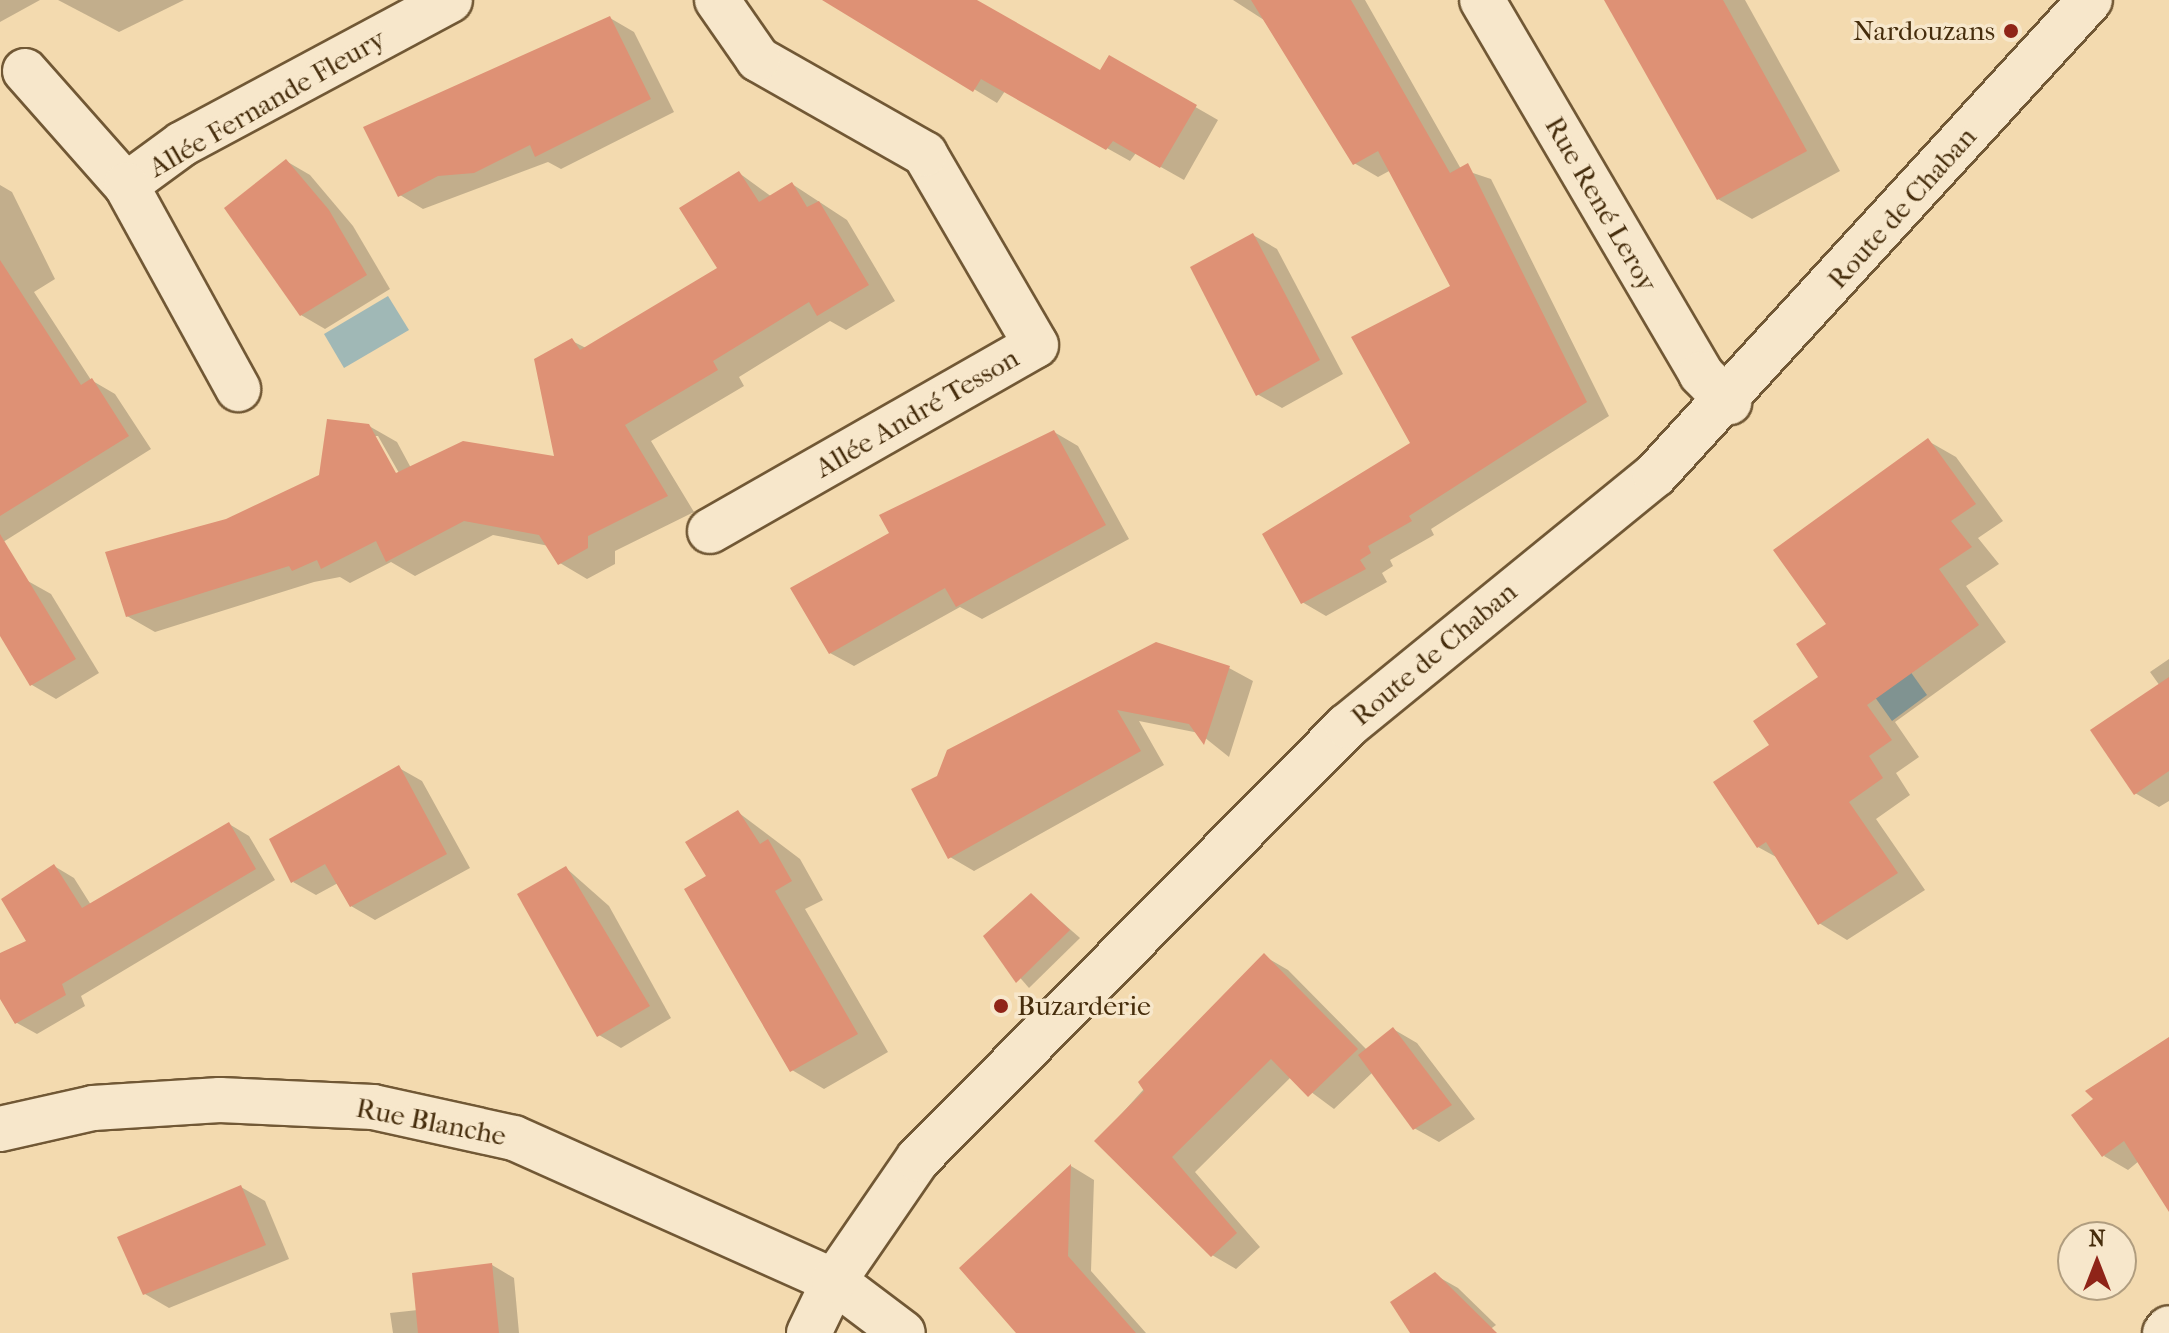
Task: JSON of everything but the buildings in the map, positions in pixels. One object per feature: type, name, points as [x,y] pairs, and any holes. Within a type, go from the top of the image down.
[{"type":"street","name":"Allée Fernande Fleury","points":[[126,185],[182,144],[450,0]]},
{"type":"street","name":"Allée André Tesson","points":[[710,531],[1036,345],[925,154],[758,59],[717,0]]},
{"type":"street","name":"Rue René Leroy","points":[[1482,0],[1701,374],[1729,402]]},
{"type":"street","name":"Route de Chaban","points":[[809,1333],[834,1281],[918,1159],[1198,870],[1347,726],[1655,475],[1729,402],[2090,0]]},
{"type":"street","name":"Allée Fernande Fleury","points":[[25,71],[126,185],[238,389]]},
{"type":"street","name":"Rue Blanche","points":[[0,1129],[93,1108],[174,1103],[373,1107],[514,1138],[834,1281],[903,1333]]},
{"type":"street","points":[[2165,1333],[2169,1328]]},
{"type":"water","points":[[388,296],[409,330],[344,368],[324,334]]},
{"type":"water","points":[[1878,626],[1927,695],[1892,721],[1842,651]]},
{"type":"place","name":"Nardouzans","points":[[2011,31]]},
{"type":"place","name":"Buzarderie","points":[[1001,1006]]}]
